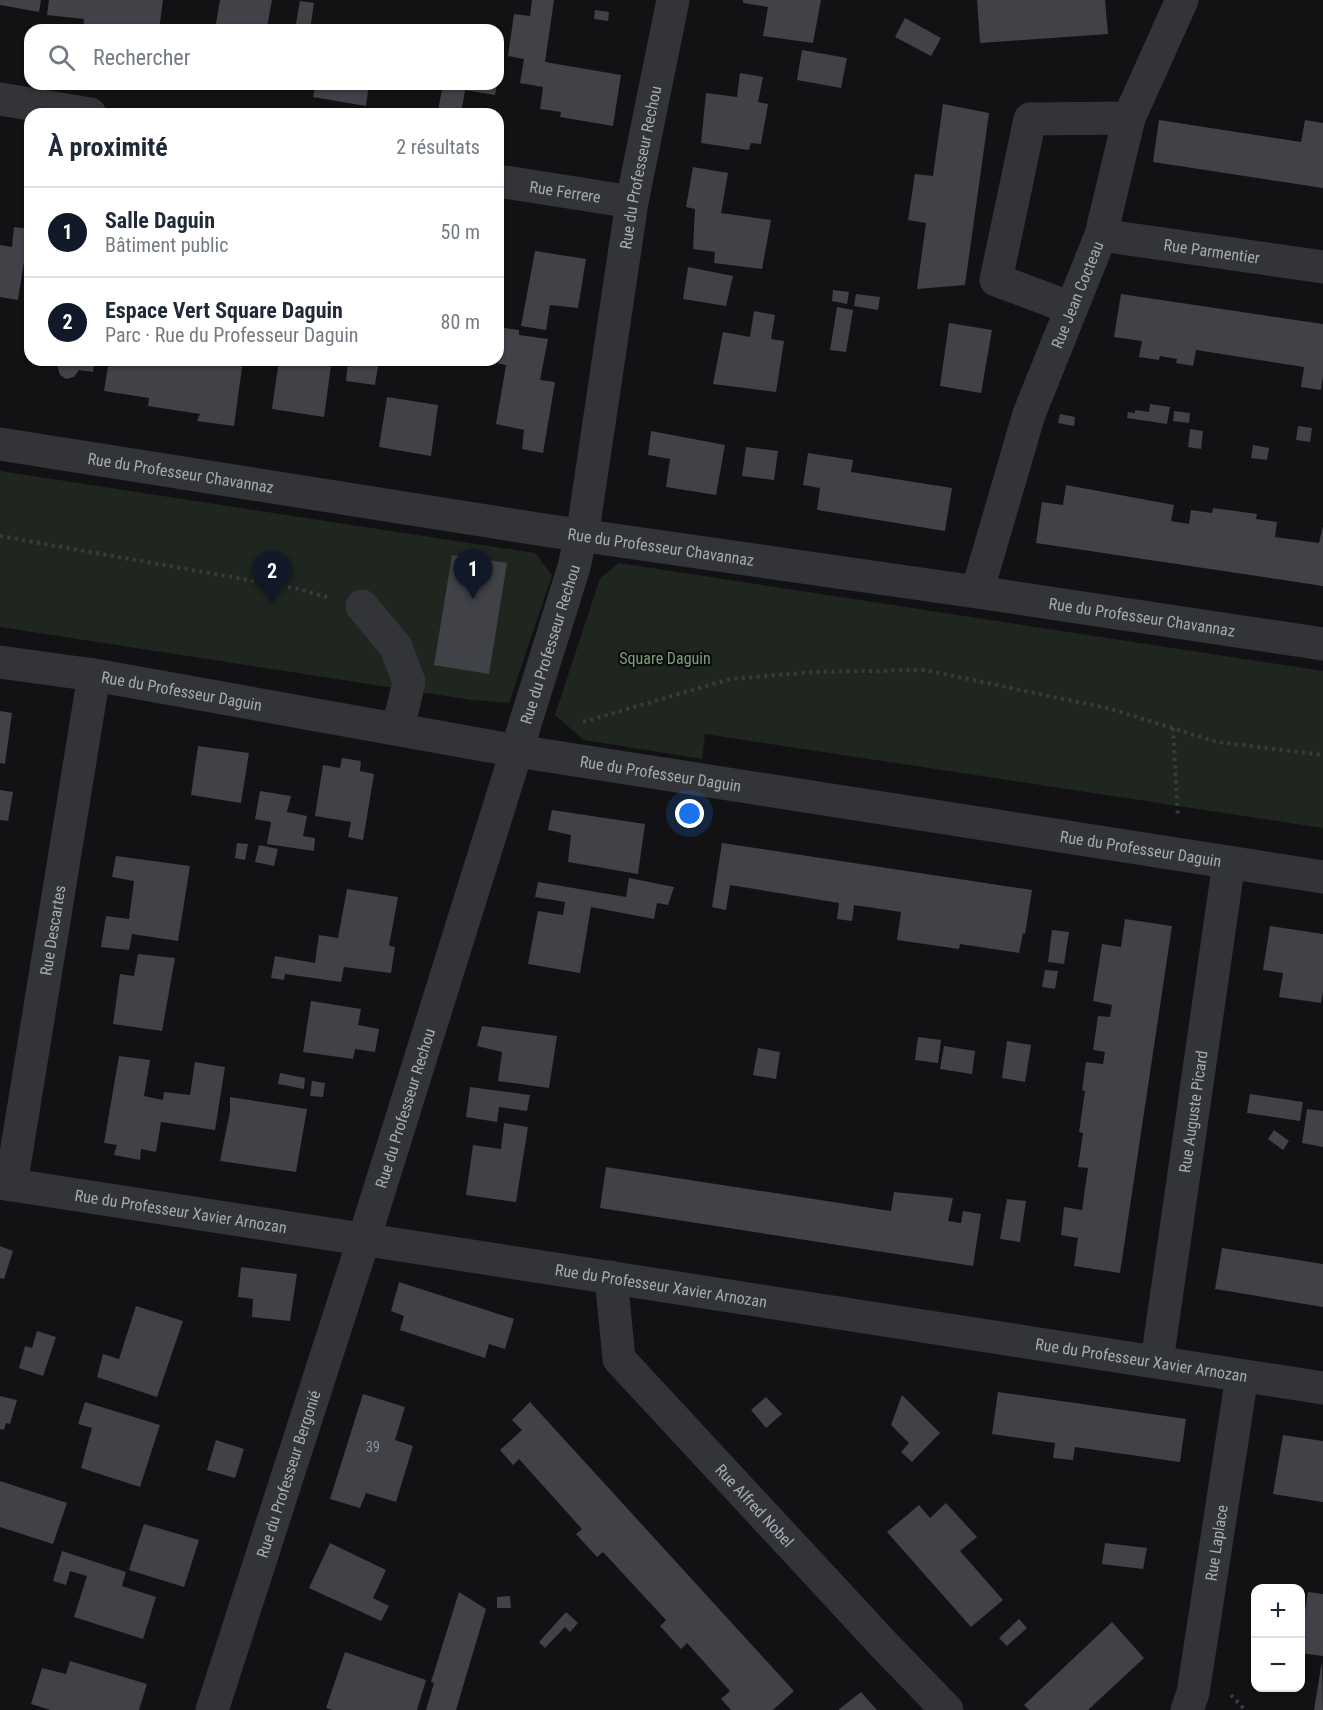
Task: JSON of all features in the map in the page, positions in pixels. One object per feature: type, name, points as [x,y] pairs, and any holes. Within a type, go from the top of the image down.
[{"type":"street","name":"Rue du Professeur Rechou","points":[[364,1239],[574,567],[581,535],[632,202],[673,0]]},
{"type":"street","name":"Rue Jean Cocteau","points":[[977,592],[1029,414],[1101,235],[1129,118],[1182,0]]},
{"type":"street","points":[[0,99],[54,108]]},
{"type":"street","points":[[1071,308],[996,280],[1030,119],[1129,118]]},
{"type":"street","name":"Rue Ferrere","points":[[504,182],[632,202]]},
{"type":"street","name":"Rue Parmentier","points":[[1101,235],[1323,267]]},
{"type":"street","name":"Rue du Professeur Chavannaz","points":[[0,444],[581,535],[1323,644]]},
{"type":"street","points":[[362,606],[396,647],[409,682],[398,728]]},
{"type":"street","name":"Rue du Professeur Daguin","points":[[0,662],[94,675],[517,751],[1323,877]]},
{"type":"street","name":"Rue Descartes","points":[[5,1184],[94,675]]},
{"type":"street","name":"Rue Auguste Picard","points":[[1157,1361],[1229,862]]},
{"type":"street","name":"Rue du Professeur Xavier Arnozan","points":[[5,1184],[1323,1388]]},
{"type":"street","name":"Rue du Professeur Bergonié","points":[[212,1710],[364,1239]]},
{"type":"street","name":"Rue Alfred Nobel","points":[[611,1277],[620,1359],[947,1710]]},
{"type":"street","name":"Rue Laplace","points":[[1187,1710],[1193,1693],[1242,1376]]},
{"type":"path","points":[[0,536],[299,589],[362,606]]},
{"type":"path","points":[[550,756],[560,726],[615,714],[730,679],[815,672],[925,670],[1111,709],[1217,742],[1323,755]]},
{"type":"path","points":[[1173,728],[1180,855]]},
{"type":"green space","points":[[0,471],[535,553],[552,575],[509,703],[472,700],[0,627]]},
{"type":"green space","name":"Square Daguin","points":[[619,563],[1323,671],[1323,828],[705,734],[702,759],[584,740],[555,715],[600,578]]},
{"type":"building","points":[[0,0],[41,0],[39,12],[0,5]]},
{"type":"building","points":[[49,0],[163,0],[160,24],[84,24],[84,19],[47,15]]},
{"type":"building","points":[[220,0],[272,0],[268,24],[216,24]]},
{"type":"building","points":[[532,0],[554,0],[545,62],[621,75],[613,126],[560,117],[561,112],[540,109],[543,87],[520,83],[524,59],[508,56],[514,14],[530,16]]},
{"type":"building","points":[[743,0],[821,0],[813,43],[763,36],[768,7],[743,3]]},
{"type":"building","points":[[977,0],[1105,0],[1108,34],[980,43]]},
{"type":"building","points":[[300,1],[314,3],[311,24],[296,24]]},
{"type":"building","points":[[595,10],[609,12],[608,21],[594,19]]},
{"type":"building","points":[[905,18],[941,38],[931,56],[895,37]]},
{"type":"building","points":[[802,50],[847,58],[841,88],[797,80]]},
{"type":"building","points":[[740,73],[763,77],[758,102],[768,104],[761,144],[751,143],[749,150],[701,143],[706,93],[737,97]]},
{"type":"building","points":[[315,90],[368,90],[366,106],[313,97]]},
{"type":"building","points":[[442,90],[465,90],[462,108],[439,108]]},
{"type":"building","points":[[465,90],[496,90],[495,95]]},
{"type":"building","points":[[943,104],[989,113],[965,285],[917,289],[926,223],[908,220],[915,174],[933,176]]},
{"type":"building","points":[[1159,120],[1301,142],[1305,120],[1323,123],[1323,188],[1153,162]]},
{"type":"building","points":[[693,167],[728,173],[721,213],[771,220],[762,269],[714,263],[715,252],[693,249],[695,209],[686,207]]},
{"type":"building","points":[[14,227],[24,228],[24,261],[18,300],[0,297],[0,245],[12,247]]},
{"type":"building","points":[[535,251],[586,259],[578,308],[550,305],[546,330],[521,326]]},
{"type":"building","points":[[688,267],[733,276],[726,306],[683,299]]},
{"type":"building","points":[[833,290],[849,292],[847,304],[832,301]]},
{"type":"building","points":[[856,294],[880,297],[878,310],[854,306]]},
{"type":"building","points":[[1121,294],[1323,324],[1321,390],[1301,387],[1304,367],[1196,350],[1193,366],[1176,363],[1177,359],[1160,356],[1159,360],[1139,357],[1142,341],[1114,337]]},
{"type":"building","points":[[837,307],[853,310],[846,352],[830,350]]},
{"type":"building","points":[[754,311],[775,315],[771,339],[784,341],[776,392],[713,384],[723,332],[750,337]]},
{"type":"building","points":[[949,323],[992,330],[981,393],[940,386]]},
{"type":"building","points":[[504,328],[519,330],[519,335],[548,339],[540,380],[555,382],[543,453],[522,449],[524,430],[496,424],[506,365],[504,365]]},
{"type":"building","points":[[57,366],[94,366],[93,372],[79,370],[74,377],[66,379],[60,375]]},
{"type":"building","points":[[108,366],[242,366],[234,426],[197,421],[200,414],[148,406],[149,398],[104,391]]},
{"type":"building","points":[[278,366],[331,366],[324,417],[272,409]]},
{"type":"building","points":[[347,366],[378,366],[375,385],[346,381]]},
{"type":"building","points":[[387,397],[438,405],[431,456],[379,447]]},
{"type":"building","points":[[1150,404],[1170,407],[1167,424],[1127,418],[1128,412],[1135,413],[1135,410],[1149,412]]},
{"type":"building","points":[[1174,411],[1190,413],[1189,423],[1173,421]]},
{"type":"building","points":[[1060,414],[1075,417],[1074,426],[1058,423]]},
{"type":"building","points":[[1298,426],[1312,428],[1310,442],[1296,440]]},
{"type":"building","points":[[1190,429],[1203,431],[1201,449],[1188,447]]},
{"type":"building","points":[[651,431],[725,445],[716,495],[666,487],[670,459],[648,455]]},
{"type":"building","points":[[1253,445],[1269,448],[1267,460],[1251,458]]},
{"type":"building","points":[[746,447],[778,451],[774,480],[742,476]]},
{"type":"building","points":[[808,453],[853,460],[851,472],[952,488],[945,531],[817,510],[820,488],[803,485]]},
{"type":"building","points":[[1066,485],[1174,505],[1171,521],[1189,524],[1191,510],[1212,513],[1213,508],[1257,514],[1256,519],[1277,522],[1275,537],[1319,543],[1323,526],[1323,586],[1036,543],[1042,502],[1063,505]]},
{"type":"building","points":[[452,555],[507,563],[489,674],[434,665]]},
{"type":"building","points":[[0,711],[12,713],[5,764],[0,763]]},
{"type":"building","points":[[198,746],[249,753],[241,803],[191,795]]},
{"type":"building","points":[[342,758],[361,761],[360,771],[374,774],[363,840],[348,837],[351,822],[315,816],[323,765],[340,768]]},
{"type":"building","points":[[0,790],[13,792],[8,821],[0,820]]},
{"type":"building","points":[[260,791],[291,796],[287,812],[307,816],[303,836],[315,838],[314,851],[267,844],[271,822],[255,819]]},
{"type":"building","points":[[552,810],[645,824],[638,874],[568,862],[571,835],[548,830]]},
{"type":"building","points":[[237,843],[248,844],[245,860],[235,858]]},
{"type":"building","points":[[722,843],[1032,890],[1025,934],[1023,933],[1019,953],[960,944],[959,949],[897,940],[901,912],[854,905],[852,921],[837,919],[839,903],[730,885],[726,910],[712,907]]},
{"type":"building","points":[[259,845],[278,849],[274,866],[255,862]]},
{"type":"building","points":[[116,856],[190,866],[178,941],[132,934],[129,950],[101,947],[106,916],[129,919],[134,881],[112,877]]},
{"type":"building","points":[[629,878],[674,887],[668,905],[657,903],[654,919],[591,907],[580,973],[528,964],[538,911],[563,915],[565,902],[535,897],[538,882],[626,897]]},
{"type":"building","points":[[347,889],[398,897],[389,946],[395,947],[391,973],[344,967],[341,982],[285,974],[284,980],[271,978],[275,956],[315,963],[319,935],[338,938]]},
{"type":"building","points":[[1125,919],[1172,926],[1120,1273],[1074,1266],[1078,1238],[1061,1235],[1064,1207],[1082,1210],[1088,1168],[1078,1167],[1083,1133],[1079,1132],[1085,1091],[1082,1090],[1086,1062],[1103,1064],[1105,1052],[1093,1050],[1098,1016],[1110,1017],[1112,1005],[1093,1001],[1102,944],[1121,947]]},
{"type":"building","points":[[1270,926],[1323,934],[1321,1003],[1279,997],[1283,973],[1263,970]]},
{"type":"building","points":[[1052,930],[1069,932],[1064,964],[1048,962]]},
{"type":"building","points":[[138,954],[175,958],[162,1031],[113,1024],[120,974],[134,976]]},
{"type":"building","points":[[1045,970],[1058,971],[1055,989],[1042,987]]},
{"type":"building","points":[[311,1001],[361,1009],[358,1025],[379,1029],[375,1052],[355,1049],[353,1059],[303,1052]]},
{"type":"building","points":[[482,1026],[557,1036],[549,1088],[498,1081],[502,1052],[477,1046]]},
{"type":"building","points":[[918,1037],[941,1040],[938,1063],[915,1060]]},
{"type":"building","points":[[1007,1041],[1031,1045],[1025,1082],[1002,1078]]},
{"type":"building","points":[[944,1046],[975,1051],[972,1074],[940,1069]]},
{"type":"building","points":[[758,1048],[780,1052],[776,1079],[753,1075]]},
{"type":"building","points":[[119,1056],[150,1060],[144,1096],[163,1100],[164,1092],[190,1095],[195,1062],[225,1067],[215,1130],[161,1122],[156,1152],[141,1149],[140,1160],[114,1155],[117,1145],[104,1143]]},
{"type":"building","points":[[280,1073],[305,1078],[304,1089],[278,1084]]},
{"type":"building","points":[[312,1081],[325,1083],[323,1097],[310,1096]]},
{"type":"building","points":[[470,1087],[530,1095],[527,1111],[499,1107],[497,1122],[466,1117]]},
{"type":"building","points":[[1250,1094],[1303,1102],[1300,1121],[1247,1113]]},
{"type":"building","points":[[230,1097],[307,1109],[296,1172],[220,1161],[230,1111]]},
{"type":"building","points":[[1307,1109],[1323,1111],[1323,1147],[1302,1143]]},
{"type":"building","points":[[504,1123],[528,1127],[516,1202],[466,1195],[473,1145],[501,1149]]},
{"type":"building","points":[[1274,1130],[1289,1141],[1283,1150],[1268,1139]]},
{"type":"building","points":[[606,1167],[891,1211],[894,1192],[953,1198],[948,1221],[961,1223],[963,1211],[981,1214],[973,1266],[600,1208]]},
{"type":"building","points":[[1007,1199],[1026,1201],[1020,1242],[1000,1239]]},
{"type":"building","points":[[0,1246],[13,1251],[4,1279],[0,1278]]},
{"type":"building","points":[[1222,1248],[1323,1264],[1323,1307],[1215,1289]]},
{"type":"building","points":[[241,1267],[297,1274],[290,1321],[252,1317],[253,1299],[238,1297]]},
{"type":"building","points":[[399,1282],[514,1319],[505,1349],[489,1344],[485,1358],[400,1330],[404,1316],[391,1311]]},
{"type":"building","points":[[136,1306],[183,1321],[157,1397],[97,1377],[103,1354],[119,1359]]},
{"type":"building","points":[[37,1331],[56,1337],[43,1376],[19,1368],[25,1346],[32,1348]]},
{"type":"building","points":[[998,1392],[1186,1419],[1180,1462],[1075,1447],[1073,1460],[1053,1458],[1055,1443],[992,1434]]},
{"type":"building","points":[[363,1394],[405,1407],[395,1440],[413,1446],[396,1502],[366,1493],[360,1508],[330,1499]]},
{"type":"building","points":[[902,1395],[940,1433],[912,1462],[901,1452],[909,1443],[891,1425]]},
{"type":"building","points":[[0,1396],[17,1400],[10,1424],[6,1423],[4,1430],[0,1429]]},
{"type":"building","points":[[766,1397],[782,1414],[766,1428],[751,1410]]},
{"type":"building","points":[[85,1402],[160,1425],[140,1487],[81,1468],[92,1428],[78,1424]]},
{"type":"building","points":[[530,1402],[794,1691],[773,1710],[731,1710],[721,1699],[730,1691],[687,1643],[681,1649],[660,1626],[666,1620],[603,1552],[597,1557],[576,1534],[582,1529],[519,1459],[513,1465],[500,1450],[522,1430],[512,1420]]},
{"type":"building","points":[[1283,1435],[1323,1441],[1323,1502],[1273,1494]]},
{"type":"building","points":[[216,1440],[244,1449],[235,1478],[207,1470]]},
{"type":"building","points":[[0,1481],[67,1503],[53,1544],[0,1527]]},
{"type":"building","points":[[946,1503],[977,1537],[960,1551],[1003,1600],[971,1627],[887,1532],[919,1505],[930,1518]]},
{"type":"building","points":[[144,1524],[199,1540],[184,1587],[129,1570]]},
{"type":"building","points":[[330,1543],[386,1570],[373,1598],[389,1606],[381,1621],[309,1588]]},
{"type":"building","points":[[1105,1543],[1147,1548],[1143,1569],[1102,1564]]},
{"type":"building","points":[[62,1551],[126,1572],[122,1586],[156,1597],[143,1639],[74,1617],[87,1576],[70,1571],[66,1585],[53,1581]]},
{"type":"building","points":[[459,1592],[486,1609],[456,1710],[426,1710],[434,1683],[431,1682]]},
{"type":"building","points":[[1308,1592],[1323,1594],[1323,1656],[1305,1654],[1305,1610]]},
{"type":"building","points":[[510,1596],[511,1608],[497,1608],[497,1597]]},
{"type":"building","points":[[566,1612],[578,1623],[570,1632],[565,1627],[545,1648],[539,1642]]},
{"type":"building","points":[[1019,1619],[1027,1628],[1007,1646],[999,1638]]},
{"type":"building","points":[[1112,1622],[1144,1658],[1088,1710],[1029,1710],[1024,1705]]},
{"type":"building","points":[[345,1652],[426,1680],[417,1710],[332,1710],[326,1708]]},
{"type":"building","points":[[70,1661],[147,1684],[139,1710],[51,1710],[31,1704],[42,1668],[66,1674]]},
{"type":"building","points":[[1322,1661],[1323,1710],[1314,1710]]},
{"type":"building","points":[[861,1692],[877,1710],[838,1710]]},
{"type":"place","name":"Salle Daguin","points":[[473,599]]},
{"type":"place","name":"Espace Vert Square Daguin","points":[[272,601]]}]
